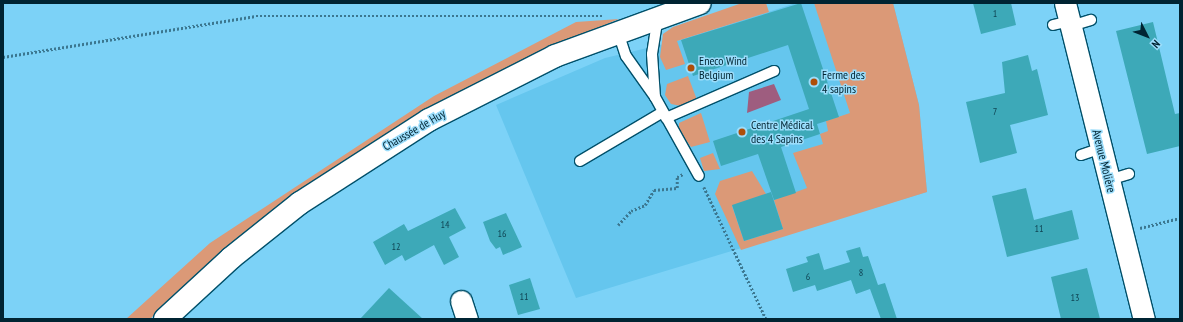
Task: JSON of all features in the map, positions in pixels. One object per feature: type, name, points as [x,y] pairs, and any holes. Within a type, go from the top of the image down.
[{"type":"main road","name":"Chaussée de Huy","points":[[165,319],[231,258],[300,203],[365,158],[490,86],[614,24],[658,16],[700,3]]},
{"type":"street","name":"Avenue Molière","points":[[1070,19],[1144,319]]},
{"type":"lane","points":[[655,97],[652,54],[658,16]]},
{"type":"lane","points":[[614,24],[626,56],[655,97],[696,172]]},
{"type":"lane","points":[[580,161],[625,132],[774,71]]},
{"type":"lane","points":[[1081,155],[1101,148]]},
{"type":"lane","points":[[1109,180],[1129,174]]},
{"type":"path","points":[[3,57],[256,16],[614,24]]},
{"type":"path","points":[[618,225],[631,211],[645,205],[654,190],[677,188],[677,177],[696,172],[766,319]]},
{"type":"path","points":[[1140,228],[1180,218]]},
{"type":"shaded area","points":[[742,3],[766,3],[769,12],[677,41],[685,64],[666,70],[660,57],[663,34],[673,27]]},
{"type":"shaded area","points":[[796,3],[893,3],[919,105],[927,192],[576,298],[496,105],[605,58],[681,40]]},
{"type":"shaded area","points":[[814,3],[893,3],[919,105],[927,192],[741,250],[715,194],[720,181],[752,171],[766,194],[732,206],[744,241],[783,229],[774,200],[807,188],[793,153],[823,144],[820,134],[828,131],[826,121],[850,113]]},
{"type":"shaded area","points":[[619,19],[540,52],[222,252],[150,319],[126,319],[210,243],[434,96],[576,22]]},
{"type":"shaded area","points":[[688,76],[697,100],[681,106],[671,104],[665,95],[667,84]]},
{"type":"shaded area","points":[[774,84],[781,100],[747,113],[749,92]]},
{"type":"shaded area","points":[[701,113],[710,142],[691,147],[679,131],[679,123]]},
{"type":"shaded area","points":[[713,153],[720,169],[704,171],[700,158]]},
{"type":"building","name":"Ferme des 4 sapins","points":[[801,3],[839,117],[817,124],[820,134],[781,147],[796,193],[774,200],[758,154],[721,166],[713,141],[809,109],[788,45],[693,76],[681,40]]},
{"type":"building","points":[[973,3],[1011,3],[1016,25],[981,34]]},
{"type":"building","points":[[1153,22],[1175,114],[1180,113],[1180,146],[1147,154],[1116,31]]},
{"type":"building","points":[[1028,55],[1032,71],[1037,69],[1048,115],[1010,125],[1017,153],[980,163],[966,102],[1005,93],[1002,62]]},
{"type":"building","points":[[1026,188],[1034,220],[1072,210],[1079,239],[1007,257],[992,196]]},
{"type":"building","points":[[771,192],[783,229],[744,241],[732,205]]},
{"type":"building","points":[[455,208],[466,228],[449,237],[459,257],[444,265],[434,245],[405,261],[402,255],[385,265],[373,242],[404,224],[408,231]]},
{"type":"building","points":[[506,213],[522,247],[503,255],[500,247],[496,249],[490,241],[483,222]]},
{"type":"building","points":[[860,247],[863,257],[868,256],[878,285],[885,283],[897,319],[881,319],[870,289],[856,294],[851,280],[817,291],[815,285],[793,292],[786,269],[808,262],[806,257],[819,253],[824,270],[850,262],[846,251]]},
{"type":"building","points":[[1087,268],[1100,319],[1061,319],[1051,277]]},
{"type":"building","points":[[530,278],[540,309],[518,315],[509,285]]},
{"type":"building","points":[[389,288],[423,319],[360,319]]},
{"type":"place","name":"Eneco Wind Belgium","points":[[691,68]]},
{"type":"place","name":"Ferme des 4 sapins","points":[[814,82]]},
{"type":"place","name":"Centre Médical des 4 Sapins","points":[[742,132]]}]
